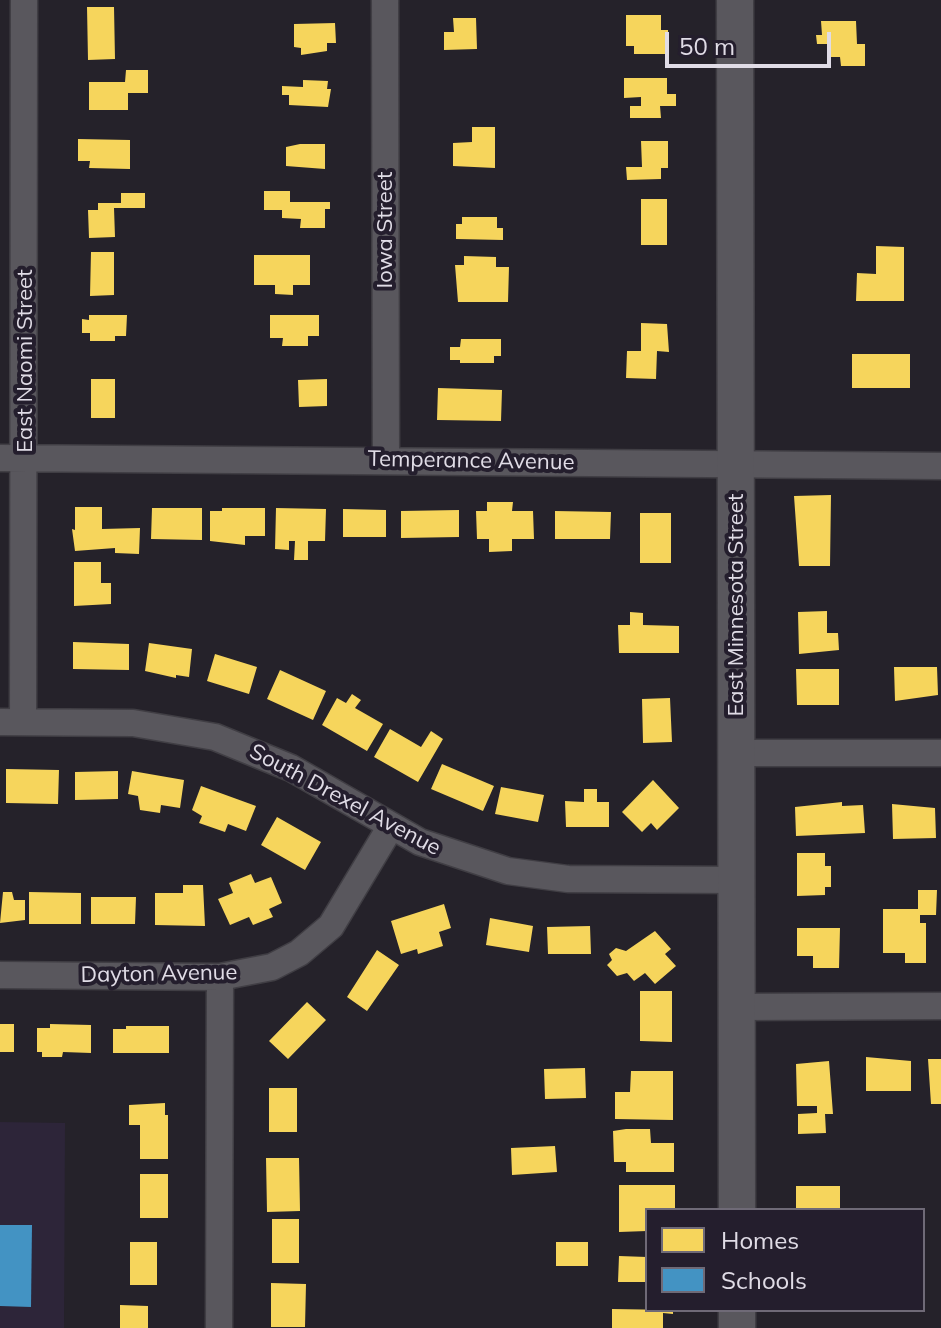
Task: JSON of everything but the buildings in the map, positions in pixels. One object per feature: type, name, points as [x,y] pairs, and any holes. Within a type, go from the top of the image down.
[{"type":"street","name":"East Naomi Street","points":[[12,722],[13,458],[24,0]]},
{"type":"street","name":"Iowa Street","points":[[385,0],[386,460]]},
{"type":"street","name":"East Minnesota Street","points":[[735,0],[737,1208]]},
{"type":"street","name":"Temperance Avenue","points":[[13,458],[941,466]]},
{"type":"street","name":"South Drexel Avenue","points":[[12,722],[133,723],[215,737],[272,759],[438,850],[528,875],[568,879],[738,880]]},
{"type":"street","points":[[736,753],[941,753]]},
{"type":"street","name":"Dayton Avenue","points":[[0,975],[220,977],[272,967],[299,953],[338,918],[391,826]]},
{"type":"street","points":[[219,1328],[220,977]]},
{"type":"street","points":[[738,1007],[941,1006]]},
{"type":"shaded area","points":[[0,1122],[65,1123],[64,1328],[0,1328]]}]
